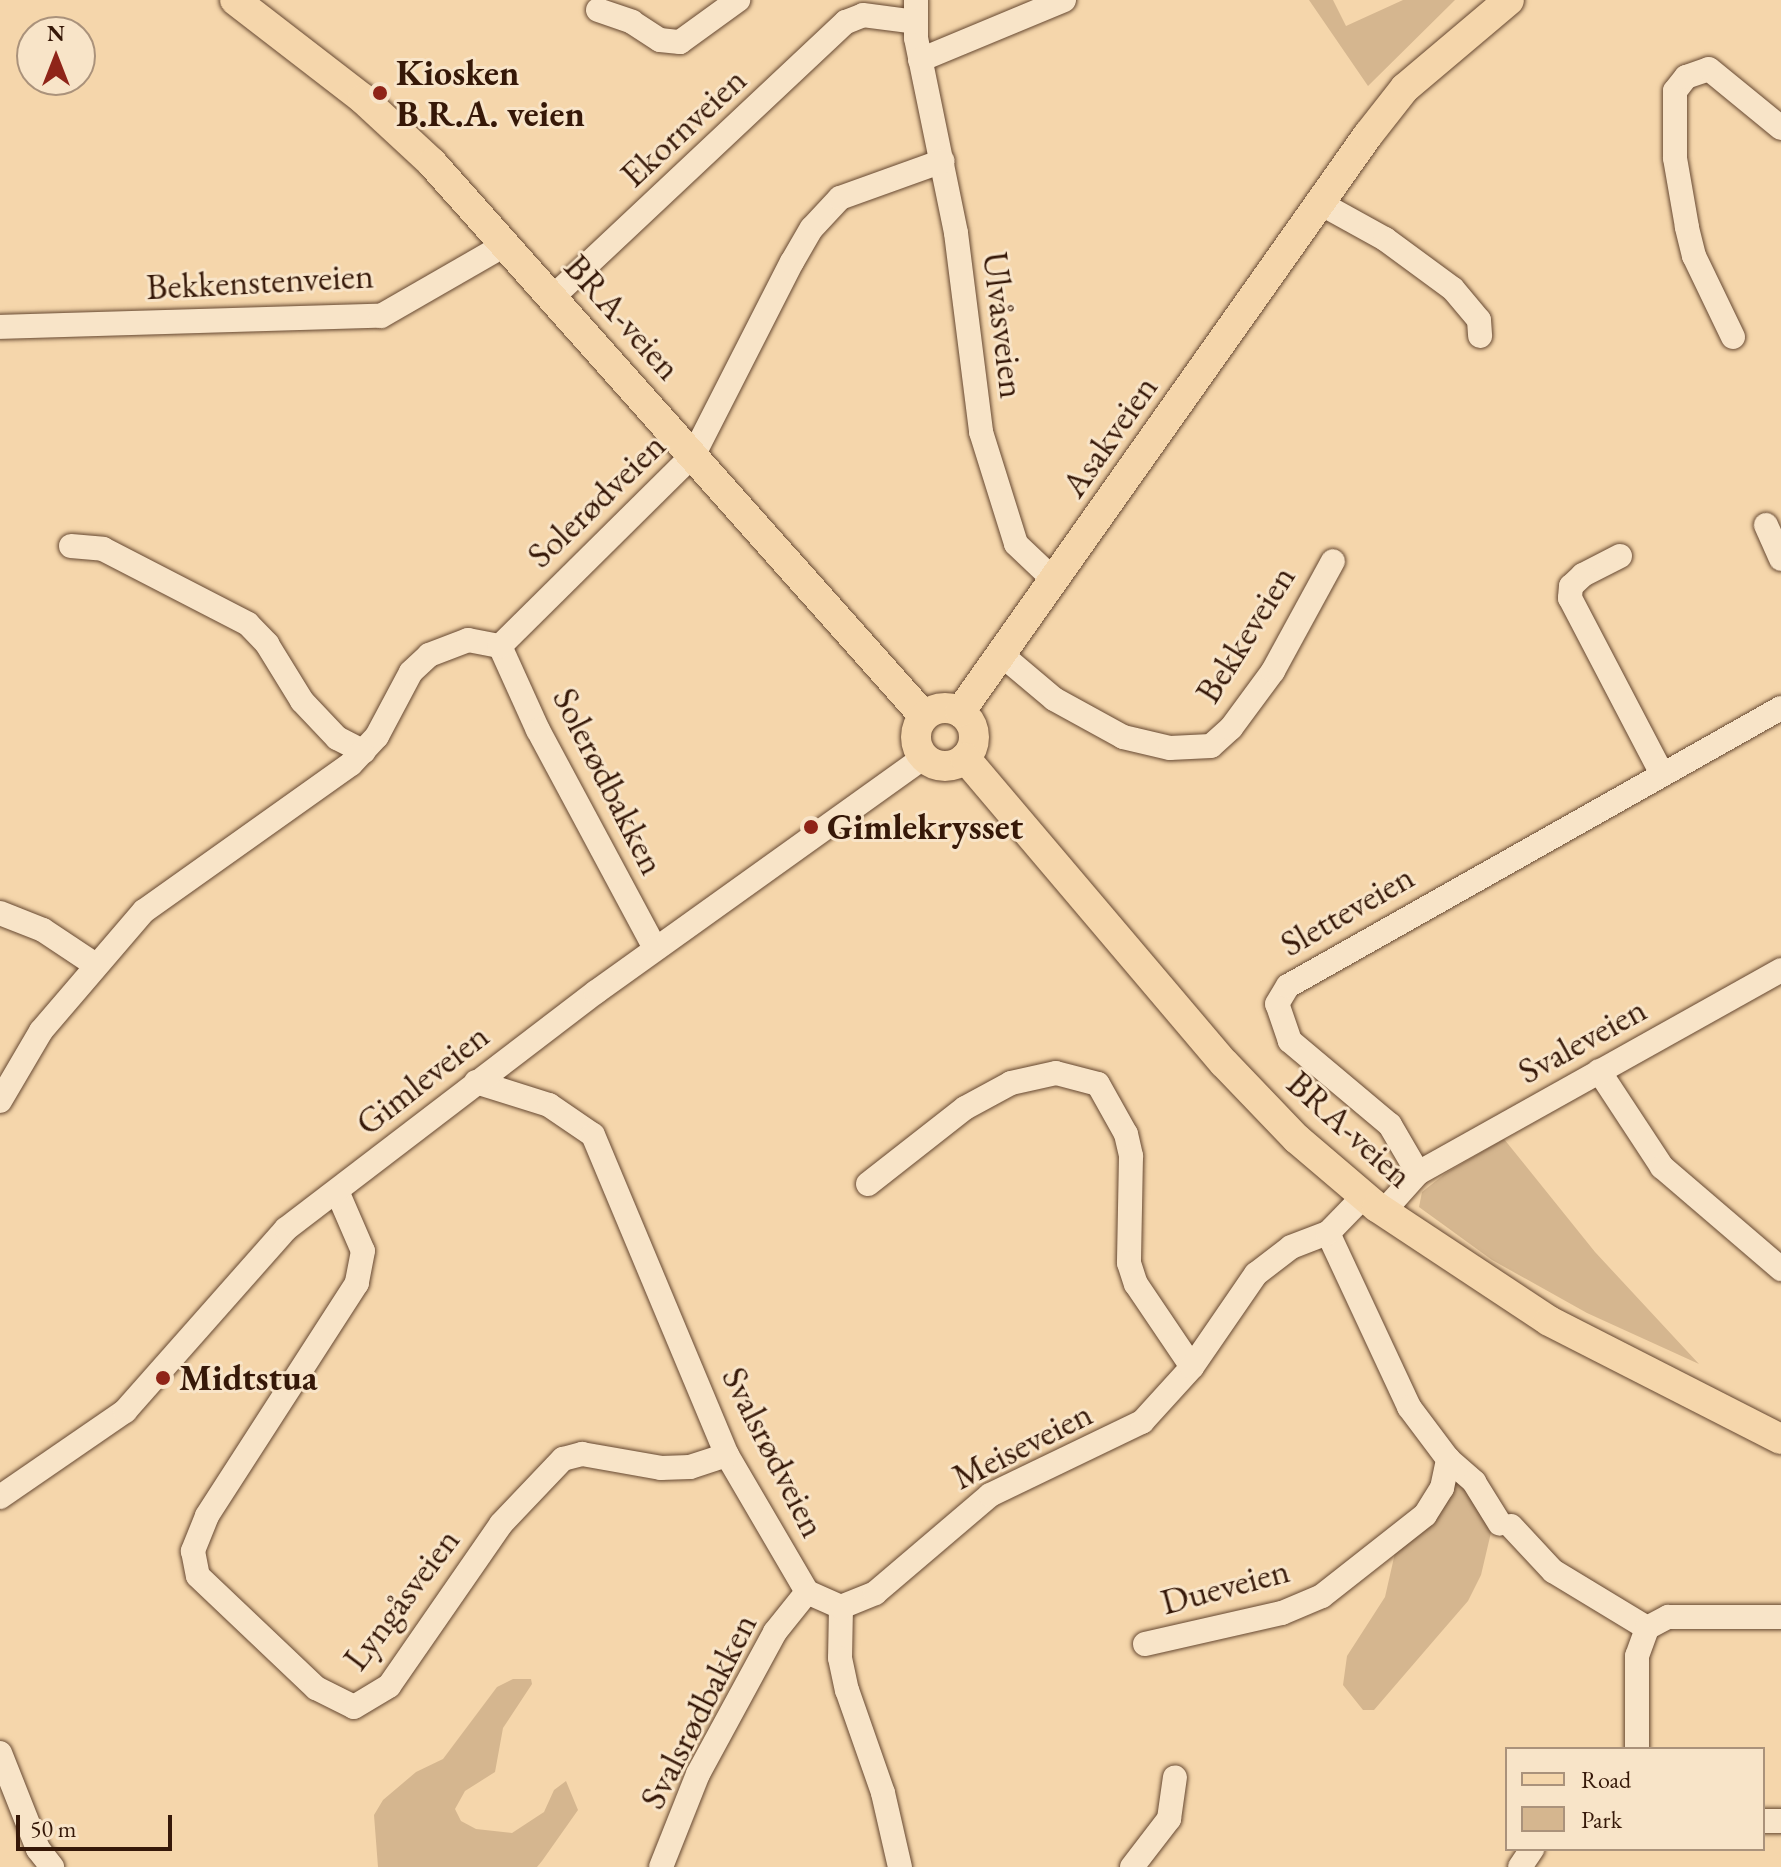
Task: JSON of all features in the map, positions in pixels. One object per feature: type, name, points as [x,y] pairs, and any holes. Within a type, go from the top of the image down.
[{"type":"main road","name":"BRA-veien","points":[[235,0],[397,129],[555,295],[832,617],[924,716]]},
{"type":"main road","name":"Asakveien","points":[[960,712],[1003,656],[1318,202],[1405,88],[1509,0]]},
{"type":"main road","points":[[942,708],[960,712],[973,729],[965,758],[944,767],[923,758],[915,736],[924,716],[942,708]]},
{"type":"main road","name":"BRA-veien","points":[[965,758],[1224,1063],[1297,1139],[1374,1204],[1549,1321],[1781,1439]]},
{"type":"street","name":"Ekornveien","points":[[598,10],[632,22],[660,40],[680,42],[738,0]]},
{"type":"street","points":[[920,60],[1064,0]]},
{"type":"street","name":"Ekornveien","points":[[555,295],[858,8],[916,11]]},
{"type":"street","name":"Ulvåsveien","points":[[916,11],[920,60],[943,161],[986,452],[1016,544],[1054,580]]},
{"type":"street","points":[[1733,337],[1694,256],[1687,227],[1675,158],[1675,91],[1686,77],[1709,69],[1781,128]]},
{"type":"street","name":"Solerødveien","points":[[500,646],[694,454],[812,228],[840,198],[943,161]]},
{"type":"street","points":[[1318,202],[1385,239],[1453,289],[1479,320],[1480,336]]},
{"type":"street","name":"Bekkenstenveien","points":[[0,327],[381,316],[506,244]]},
{"type":"street","points":[[1766,525],[1781,559]]},
{"type":"street","points":[[71,546],[103,549],[248,624],[267,644],[302,701],[337,738],[364,752]]},
{"type":"street","points":[[1620,556],[1583,575],[1571,586],[1570,598],[1662,774]]},
{"type":"street","name":"Bekkeveien","points":[[1003,656],[1054,699],[1123,737],[1170,748],[1211,746],[1231,728],[1273,671],[1333,561]]},
{"type":"street","points":[[0,1101],[31,1045],[94,964],[144,911],[364,752],[411,672],[429,655],[468,640],[500,646]]},
{"type":"street","name":"Solerødbakken","points":[[500,646],[538,730],[655,948]]},
{"type":"street","name":"Sletteveien","points":[[1418,1173],[1390,1125],[1290,1041],[1277,1004],[1294,982],[1781,708]]},
{"type":"street","name":"Gimleveien","points":[[0,1497],[125,1411],[263,1251],[337,1191],[655,948],[923,758]]},
{"type":"street","points":[[0,913],[43,930],[94,964]]},
{"type":"street","name":"Svaleveien","points":[[1418,1173],[1781,970]]},
{"type":"street","points":[[1599,1071],[1662,1167],[1781,1269]]},
{"type":"street","points":[[868,1184],[965,1108],[1011,1083],[1056,1073],[1098,1084],[1126,1134],[1131,1156],[1129,1263],[1136,1284],[1192,1367]]},
{"type":"street","name":"Svalsrødveien","points":[[476,1082],[549,1105],[593,1135],[727,1455],[807,1592],[841,1607]]},
{"type":"street","points":[[1374,1204],[1418,1173]]},
{"type":"street","name":"Lyngåsveien","points":[[337,1191],[363,1251],[357,1283],[207,1516],[193,1551],[198,1576],[316,1688],[354,1707],[389,1686],[501,1524],[563,1459],[582,1454],[661,1468],[690,1467],[727,1455]]},
{"type":"street","name":"Meiseveien","points":[[841,1607],[875,1593],[990,1495],[1142,1422],[1192,1367],[1256,1274],[1291,1247],[1328,1233],[1374,1204]]},
{"type":"street","points":[[1328,1233],[1409,1407],[1448,1459],[1474,1482],[1505,1525],[1565,1579],[1647,1628]]},
{"type":"street","name":"Dueveien","points":[[1145,1644],[1282,1613],[1322,1596],[1425,1515],[1442,1488],[1448,1459]]},
{"type":"street","name":"Svalsrødbakken","points":[[661,1867],[698,1774],[775,1632],[807,1592]]},
{"type":"street","points":[[841,1607],[840,1658],[847,1690],[883,1793],[900,1867]]},
{"type":"street","points":[[1637,1747],[1637,1656],[1647,1628],[1668,1617],[1781,1617]]},
{"type":"street","points":[[0,1753],[38,1849],[52,1867]]},
{"type":"street","points":[[1132,1867],[1169,1819],[1175,1777]]},
{"type":"green space","points":[[1309,0],[1333,0],[1346,26],[1403,0],[1455,0],[1368,86]]},
{"type":"green space","points":[[1504,1139],[1595,1252],[1699,1364],[1587,1313],[1492,1260],[1419,1207],[1422,1192],[1446,1173]]},
{"type":"green space","points":[[1453,1477],[1462,1482],[1493,1524],[1481,1575],[1468,1601],[1374,1710],[1363,1710],[1343,1685],[1347,1656],[1385,1597],[1395,1553]]},
{"type":"green space","points":[[513,1679],[531,1679],[532,1684],[503,1728],[495,1772],[465,1791],[455,1809],[461,1821],[476,1829],[512,1833],[544,1812],[554,1790],[566,1781],[578,1810],[542,1861],[537,1867],[378,1867],[374,1815],[383,1800],[416,1772],[443,1759],[497,1687]]},
{"type":"place","name":"Kiosken B.R.A. veien","points":[[380,93]]},
{"type":"place","name":"Gimlekrysset","points":[[811,827]]},
{"type":"place","name":"Midtstua","points":[[163,1378]]}]
